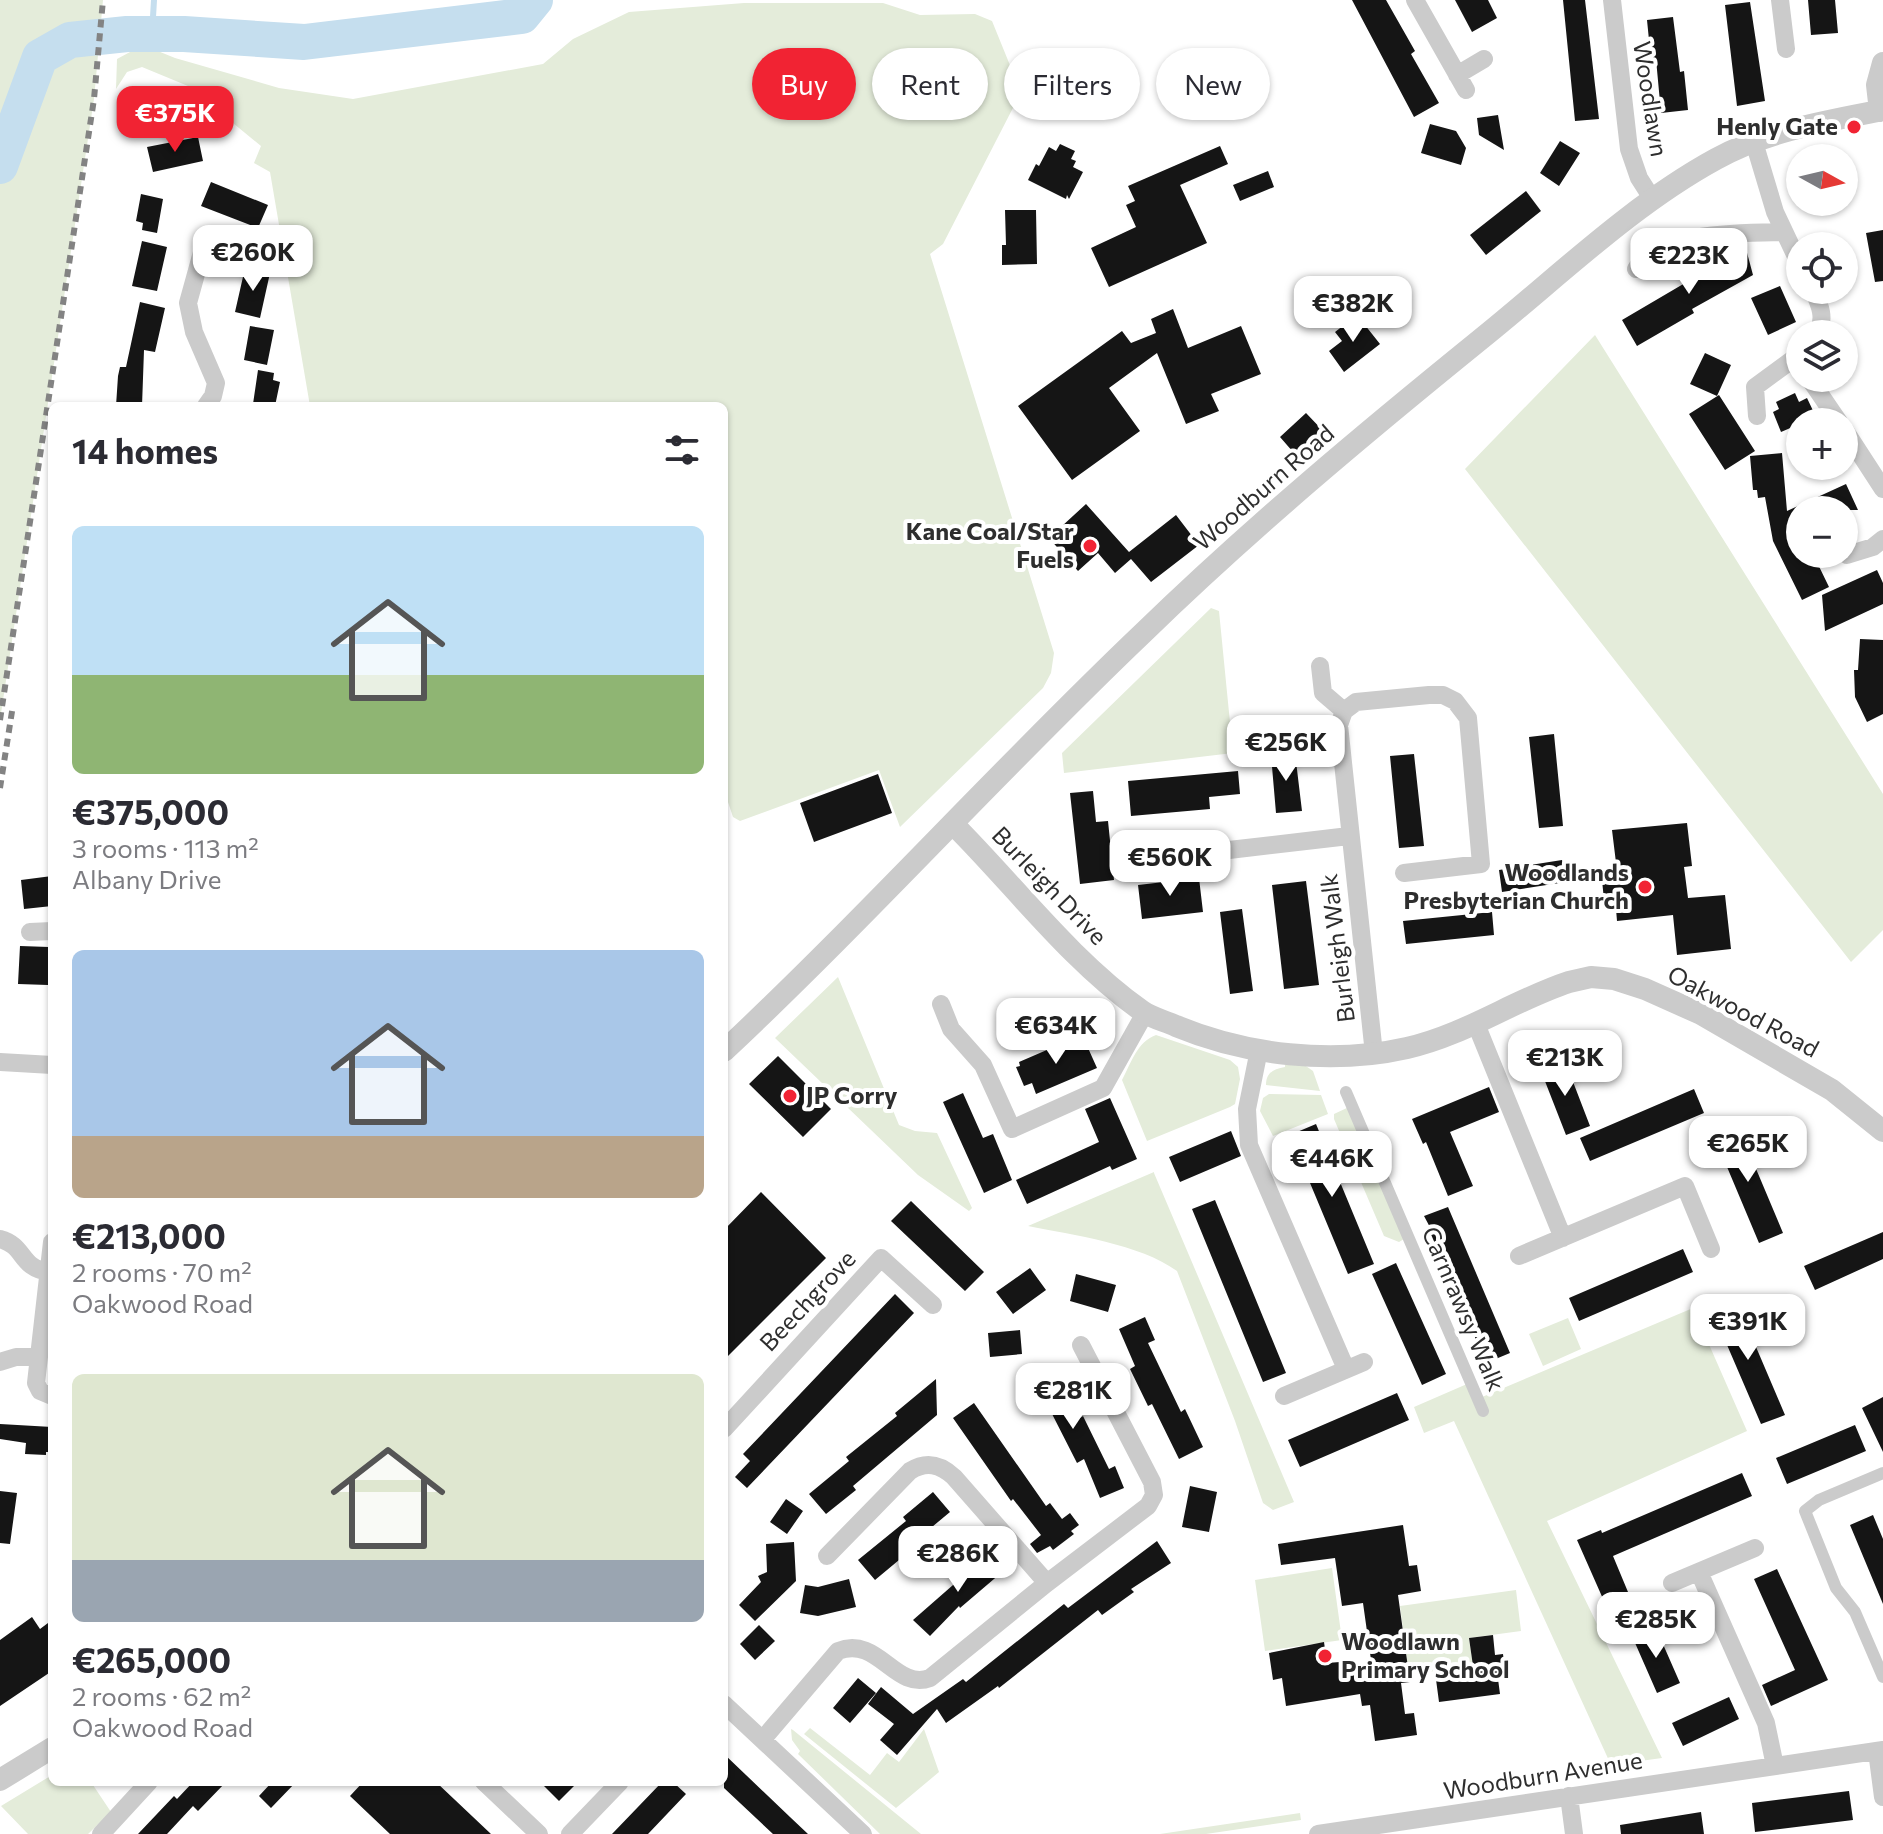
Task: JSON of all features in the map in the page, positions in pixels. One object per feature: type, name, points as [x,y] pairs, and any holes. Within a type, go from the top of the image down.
[{"type":"street","points":[[1415,0],[1462,82],[1484,59]]},
{"type":"street","name":"Woodlawn","points":[[1612,0],[1629,149],[1639,178],[1653,200]]},
{"type":"street","points":[[1780,0],[1786,49]]},
{"type":"street","name":"Woodburn Road","points":[[728,1047],[793,986],[1143,632],[1383,418],[1653,200],[1717,158],[1754,142],[1800,128],[1881,111],[1877,85],[1883,63]]},
{"type":"street","points":[[1754,142],[1786,239]]},
{"type":"street","points":[[1636,269],[1643,259],[1656,250],[1687,240],[1782,232]]},
{"type":"street","points":[[209,402],[216,383],[197,343],[188,303],[196,242],[227,249]]},
{"type":"street","points":[[1757,416],[1755,387],[1786,367]]},
{"type":"street","points":[[1858,451],[1883,489]]},
{"type":"street","points":[[1858,552],[1883,540]]},
{"type":"street","points":[[1320,666],[1323,693],[1344,711],[1360,701],[1436,695],[1455,701],[1468,718],[1481,864],[1404,873]]},
{"type":"street","name":"Burleigh Walk","points":[[1344,711],[1338,733],[1374,1054]]},
{"type":"street","name":"Burleigh Drive","points":[[953,824],[1085,962],[1145,1013],[1210,1039],[1259,1050],[1303,1054],[1374,1054],[1431,1042],[1476,1024]]},
{"type":"street","name":"Burleigh Walk","points":[[1141,848],[1203,841],[1229,850],[1349,836]]},
{"type":"street","points":[[30,932],[48,931]]},
{"type":"street","name":"Oakwood Road","points":[[1476,1024],[1554,987],[1591,977],[1614,979],[1701,1014],[1763,1048],[1832,1090],[1883,1131]]},
{"type":"street","points":[[941,1004],[951,1029],[983,1065],[1012,1129],[1103,1088],[1145,1013]]},
{"type":"street","points":[[1476,1024],[1563,1238]]},
{"type":"street","points":[[1259,1050],[1247,1109],[1249,1145],[1346,1369]]},
{"type":"street","points":[[0,1062],[48,1065]]},
{"type":"street","name":"Carnrawsy Walk","points":[[1346,1092],[1483,1411]]},
{"type":"street","points":[[1519,1256],[1685,1186],[1711,1249]]},
{"type":"street","points":[[0,1239],[16,1247],[32,1268],[48,1272]]},
{"type":"street","name":"Beechgrove","points":[[728,1424],[876,1254],[933,1305]]},
{"type":"street","points":[[48,1280],[37,1386],[48,1395]]},
{"type":"street","points":[[763,1739],[838,1651],[849,1647],[864,1649],[909,1678],[926,1679],[1148,1506],[1154,1495],[1152,1482],[1081,1345]]},
{"type":"street","points":[[0,1362],[19,1356],[39,1357]]},
{"type":"street","points":[[1284,1396],[1364,1362]]},
{"type":"street","points":[[827,1556],[910,1471],[930,1464],[954,1477],[1047,1583]]},
{"type":"street","points":[[1883,1473],[1819,1500],[1805,1511],[1836,1588],[1855,1612],[1883,1677]]},
{"type":"street","points":[[1672,1583],[1755,1548]]},
{"type":"street","points":[[1699,1572],[1766,1723],[1775,1766]]},
{"type":"street","points":[[728,1708],[863,1834]]},
{"type":"street","points":[[0,1780],[48,1750]]},
{"type":"street","points":[[1880,1751],[1883,1797]]},
{"type":"street","name":"Woodburn Avenue","points":[[1318,1834],[1352,1832],[1569,1796],[1880,1751]]},
{"type":"street","points":[[101,1834],[145,1786]]},
{"type":"street","points":[[488,1786],[539,1834]]},
{"type":"street","points":[[570,1834],[616,1786]]},
{"type":"street","points":[[1569,1796],[1574,1834]]},
{"type":"green space","points":[[0,0],[103,0],[94,99],[0,720]]},
{"type":"green space","points":[[744,3],[883,3],[920,15],[975,14],[992,21],[1004,50],[1004,120],[1007,120],[943,244],[930,254],[1054,653],[1051,673],[1043,688],[900,827],[879,770],[740,821],[733,817],[728,802],[728,402],[309,402],[270,172],[254,163],[261,146],[188,86],[142,67],[127,72],[116,89],[117,59],[143,45],[175,58],[279,88],[353,99],[543,64],[573,39],[629,12]]},
{"type":"green space","points":[[1595,335],[1883,794],[1883,930],[1851,962],[1465,469]]},
{"type":"green space","points":[[1211,608],[1219,611],[1233,753],[1064,773],[1062,753]]},
{"type":"green space","points":[[838,977],[899,1125],[915,1131],[937,1133],[972,1208],[969,1211],[918,1175],[775,1038]]},
{"type":"green space","points":[[1156,1035],[1230,1060],[1238,1067],[1240,1079],[1235,1104],[1147,1141],[1122,1080],[1139,1048]]},
{"type":"green space","points":[[1303,1064],[1313,1071],[1320,1091],[1266,1085],[1267,1077],[1274,1070],[1285,1065]]},
{"type":"green space","points":[[1269,1094],[1321,1095],[1328,1114],[1273,1136],[1260,1111],[1263,1098]]},
{"type":"green space","points":[[1349,1107],[1404,1239],[1399,1242],[1384,1236],[1334,1119],[1334,1114]]},
{"type":"green space","points":[[1154,1172],[1294,1502],[1273,1510],[1263,1503],[1177,1271],[1125,1247],[1028,1226]]},
{"type":"green space","points":[[1693,1308],[1747,1431],[1547,1521],[1662,1758],[1611,1765],[1454,1421],[1424,1433],[1414,1407],[1467,1384],[1475,1400]]},
{"type":"green space","points":[[1568,1318],[1581,1349],[1543,1366],[1529,1334]]},
{"type":"green space","points":[[1332,1568],[1342,1640],[1265,1651],[1255,1580]]},
{"type":"green space","points":[[1516,1590],[1521,1631],[1469,1638],[1473,1666],[1409,1675],[1400,1606]]},
{"type":"green space","points":[[810,1728],[870,1775],[887,1753],[899,1762],[924,1729],[939,1772],[896,1808],[804,1734]]},
{"type":"green space","points":[[791,1729],[921,1834],[880,1834],[798,1754],[800,1751],[792,1740]]},
{"type":"green space","points":[[48,1777],[48,1786],[94,1786],[111,1812],[88,1834],[28,1834],[1,1806]]},
{"type":"green space","points":[[1300,1813],[1301,1820],[1206,1834],[1160,1834]]},
{"type":"building","points":[[1352,0],[1386,0],[1415,51],[1411,54],[1439,103],[1414,117]]},
{"type":"building","points":[[1455,0],[1488,0],[1497,18],[1472,32]]},
{"type":"building","points":[[1563,0],[1585,0],[1599,119],[1575,121]]},
{"type":"building","points":[[1808,0],[1835,0],[1838,33],[1811,35]]},
{"type":"building","points":[[1750,2],[1765,101],[1737,106],[1725,5]]},
{"type":"building","points":[[1673,17],[1688,110],[1661,113],[1656,59],[1651,60],[1647,20]]},
{"type":"building","points":[[1498,115],[1504,150],[1479,135],[1477,118]]},
{"type":"building","points":[[1430,124],[1456,131],[1466,148],[1461,165],[1421,153]]},
{"type":"building","points":[[198,137],[203,161],[153,172],[147,147]]},
{"type":"building","points":[[1560,141],[1580,153],[1559,186],[1540,173]]},
{"type":"building","points":[[1060,144],[1075,151],[1071,159],[1076,161],[1073,167],[1083,172],[1069,199],[1067,195],[1066,199],[1028,180],[1049,147],[1056,151]]},
{"type":"building","points":[[1220,146],[1228,164],[1180,185],[1207,243],[1109,287],[1091,248],[1136,227],[1126,205],[1135,201],[1128,186]]},
{"type":"building","points":[[1268,171],[1274,187],[1240,201],[1233,185]]},
{"type":"building","points":[[211,182],[268,205],[258,228],[201,206]]},
{"type":"building","points":[[1526,191],[1541,211],[1486,255],[1470,235]]},
{"type":"building","points":[[141,194],[163,199],[157,233],[142,230],[143,223],[136,221]]},
{"type":"building","points":[[1005,210],[1036,210],[1037,264],[1002,265],[1002,245],[1006,245]]},
{"type":"building","points":[[1883,230],[1883,281],[1875,282],[1866,233]]},
{"type":"building","points":[[142,241],[167,247],[157,291],[132,286]]},
{"type":"building","points":[[1746,249],[1753,275],[1692,309],[1694,313],[1637,346],[1622,320],[1685,283],[1682,278],[1721,256]]},
{"type":"building","points":[[245,268],[270,273],[260,318],[235,312]]},
{"type":"building","points":[[1780,286],[1795,320],[1786,320],[1786,327],[1768,335],[1751,298]]},
{"type":"building","points":[[140,302],[165,308],[155,352],[144,350],[142,402],[116,402],[120,367],[126,367]]},
{"type":"building","points":[[1173,309],[1188,348],[1241,326],[1261,374],[1211,394],[1219,411],[1186,424],[1157,353],[1109,388],[1140,431],[1072,480],[1018,406],[1122,331],[1131,343],[1156,333],[1151,319]]},
{"type":"building","points":[[1357,315],[1380,344],[1344,372],[1329,351],[1342,341],[1335,332]]},
{"type":"building","points":[[250,326],[274,330],[267,365],[244,360]]},
{"type":"building","points":[[1705,353],[1731,365],[1717,396],[1690,384]]},
{"type":"building","points":[[258,370],[274,373],[273,380],[280,382],[276,402],[253,402]]},
{"type":"building","points":[[1795,393],[1799,402],[1807,398],[1812,408],[1786,408],[1786,430],[1781,432],[1773,412],[1779,409],[1776,402]]},
{"type":"building","points":[[1719,395],[1755,451],[1725,470],[1689,414]]},
{"type":"building","points":[[1306,413],[1327,435],[1300,460],[1280,437]]},
{"type":"building","points":[[1782,453],[1786,567],[1773,541],[1765,497],[1758,498],[1757,490],[1753,490],[1750,456]]},
{"type":"building","points":[[1846,484],[1852,496],[1820,496]]},
{"type":"building","points":[[1086,504],[1129,552],[1176,515],[1199,545],[1151,582],[1131,559],[1115,573],[1098,553],[1078,571],[1049,538]]},
{"type":"building","points":[[1786,568],[1820,568],[1829,587],[1802,600]]},
{"type":"building","points":[[1877,570],[1883,583],[1883,604],[1825,631],[1822,595]]},
{"type":"building","points":[[1860,639],[1883,640],[1883,714],[1867,722],[1855,697],[1854,670],[1858,670]]},
{"type":"building","points":[[1554,734],[1563,826],[1539,828],[1529,737]]},
{"type":"building","points":[[1295,753],[1302,811],[1276,813],[1271,755]]},
{"type":"building","points":[[1414,754],[1424,846],[1399,848],[1390,756]]},
{"type":"building","points":[[1238,771],[1240,794],[1209,797],[1210,809],[1131,816],[1128,781]]},
{"type":"building","points":[[878,774],[892,813],[814,842],[800,803]]},
{"type":"building","points":[[1093,791],[1096,822],[1108,821],[1114,880],[1080,884],[1070,793]]},
{"type":"building","name":"Woodlands Presbyterian Church","points":[[1687,823],[1692,866],[1684,867],[1688,898],[1725,895],[1731,949],[1677,955],[1673,915],[1617,921],[1616,909],[1605,910],[1602,880],[1618,879],[1612,830]]},
{"type":"building","points":[[1562,860],[1566,882],[1502,892],[1499,870]]},
{"type":"building","points":[[48,877],[48,906],[24,909],[21,880]]},
{"type":"building","points":[[1199,878],[1203,912],[1142,919],[1138,885]]},
{"type":"building","points":[[1306,881],[1319,985],[1284,989],[1272,885]]},
{"type":"building","points":[[1242,909],[1253,991],[1230,994],[1220,912]]},
{"type":"building","points":[[1492,912],[1494,935],[1406,944],[1403,921]]},
{"type":"building","points":[[20,946],[48,947],[48,985],[18,984]]},
{"type":"building","points":[[1084,1039],[1097,1068],[1036,1094],[1032,1083],[1024,1086],[1016,1067],[1020,1066],[1019,1062],[1070,1040],[1072,1044]]},
{"type":"building","name":"JP Corry","points":[[778,1056],[831,1109],[803,1137],[749,1084]]},
{"type":"building","points":[[1565,1061],[1590,1126],[1566,1135],[1541,1071]]},
{"type":"building","points":[[1489,1087],[1499,1112],[1450,1132],[1473,1186],[1448,1196],[1426,1142],[1423,1144],[1412,1119]]},
{"type":"building","points":[[1694,1089],[1704,1113],[1590,1161],[1580,1138]]},
{"type":"building","points":[[963,1093],[983,1138],[993,1134],[1012,1180],[984,1193],[943,1102]]},
{"type":"building","points":[[1110,1098],[1137,1159],[1112,1170],[1110,1166],[1027,1204],[1016,1180],[1099,1142],[1085,1109]]},
{"type":"building","points":[[1316,1124],[1374,1264],[1348,1274],[1290,1135]]},
{"type":"building","points":[[1738,1126],[1783,1233],[1759,1243],[1714,1136]]},
{"type":"building","points":[[1231,1131],[1241,1156],[1180,1182],[1169,1157]]},
{"type":"building","points":[[761,1192],[826,1258],[728,1356],[728,1226]]},
{"type":"building","points":[[1215,1200],[1286,1373],[1263,1382],[1192,1209]]},
{"type":"building","points":[[911,1201],[984,1272],[965,1291],[891,1221]]},
{"type":"building","points":[[1448,1207],[1510,1353],[1486,1363],[1424,1216]]},
{"type":"building","points":[[1883,1232],[1883,1259],[1815,1290],[1804,1266]]},
{"type":"building","points":[[1683,1249],[1693,1272],[1579,1321],[1569,1298]]},
{"type":"building","points":[[1396,1263],[1446,1374],[1422,1385],[1372,1274]]},
{"type":"building","points":[[1030,1268],[1046,1290],[1013,1314],[996,1292]]},
{"type":"building","points":[[1076,1274],[1116,1285],[1108,1312],[1070,1301]]},
{"type":"building","points":[[895,1294],[914,1313],[747,1488],[735,1477],[750,1461],[743,1454]]},
{"type":"building","points":[[1736,1300],[1785,1415],[1761,1424],[1712,1310]]},
{"type":"building","points":[[1145,1317],[1155,1340],[1148,1343],[1181,1412],[1185,1409],[1203,1447],[1179,1459],[1152,1404],[1148,1406],[1130,1369],[1135,1366],[1119,1329]]},
{"type":"building","points":[[1020,1330],[1022,1354],[990,1357],[988,1333]]},
{"type":"building","points":[[1039,1366],[1080,1418],[1083,1416],[1109,1469],[1115,1466],[1124,1488],[1100,1498],[1084,1459],[1077,1463],[1049,1408],[1043,1413],[1019,1383]]},
{"type":"building","points":[[936,1379],[937,1415],[853,1486],[856,1490],[826,1514],[809,1494],[849,1461],[846,1457],[897,1416],[895,1413]]},
{"type":"building","points":[[1397,1393],[1409,1420],[1300,1467],[1288,1440]]},
{"type":"building","points":[[1883,1397],[1883,1452],[1862,1408]]},
{"type":"building","points":[[974,1403],[1046,1506],[1050,1503],[1062,1519],[1070,1513],[1079,1525],[1071,1531],[1074,1534],[1053,1550],[1050,1546],[1037,1553],[1030,1544],[1041,1535],[1013,1499],[1011,1501],[953,1418]]},
{"type":"building","points":[[0,1424],[48,1427],[48,1452],[46,1455],[25,1454],[26,1443],[0,1439]]},
{"type":"building","points":[[1855,1425],[1866,1451],[1787,1484],[1776,1458]]},
{"type":"building","points":[[1742,1473],[1752,1496],[1613,1556],[1638,1616],[1615,1626],[1577,1540],[1601,1530],[1602,1533]]},
{"type":"building","points":[[1190,1486],[1217,1492],[1209,1532],[1182,1527]]},
{"type":"building","points":[[0,1491],[17,1493],[10,1544],[0,1543]]},
{"type":"building","points":[[933,1492],[950,1512],[902,1552],[905,1555],[875,1580],[858,1560],[906,1521],[903,1517]]},
{"type":"building","points":[[786,1499],[803,1511],[787,1534],[770,1522]]},
{"type":"building","points":[[1873,1515],[1883,1539],[1883,1604],[1850,1525]]},
{"type":"building","name":"Woodlawn Primary School","points":[[1403,1525],[1409,1566],[1417,1565],[1421,1591],[1398,1595],[1410,1682],[1401,1683],[1405,1714],[1414,1713],[1417,1735],[1375,1741],[1370,1705],[1362,1706],[1360,1694],[1286,1706],[1282,1678],[1273,1680],[1269,1653],[1324,1642],[1327,1663],[1340,1662],[1341,1671],[1372,1667],[1363,1603],[1342,1606],[1335,1558],[1281,1565],[1278,1544]]},
{"type":"building","points":[[1157,1541],[1171,1563],[1131,1589],[1134,1592],[1102,1615],[1098,1610],[999,1688],[946,1723],[937,1709],[897,1755],[880,1740],[894,1724],[868,1704],[881,1687],[913,1714],[963,1679],[966,1682],[1064,1604],[1068,1608]]},
{"type":"building","points":[[794,1542],[796,1581],[755,1621],[739,1605],[761,1582],[758,1576],[767,1572],[766,1544]]},
{"type":"building","points":[[983,1552],[1001,1573],[959,1606],[930,1636],[913,1620],[969,1571],[965,1567]]},
{"type":"building","points":[[1777,1569],[1828,1680],[1771,1706],[1762,1685],[1795,1670],[1754,1579]]},
{"type":"building","points":[[849,1579],[856,1607],[818,1616],[800,1613],[805,1585],[818,1587]]},
{"type":"building","points":[[32,1617],[40,1629],[48,1623],[48,1674],[0,1706],[0,1640]]},
{"type":"building","points":[[759,1625],[775,1641],[755,1660],[740,1644]]},
{"type":"building","points":[[1655,1626],[1680,1683],[1657,1693],[1632,1636]]},
{"type":"building","points":[[1493,1635],[1495,1655],[1503,1654],[1506,1678],[1498,1679],[1500,1694],[1439,1702],[1435,1672],[1473,1666],[1469,1638]]},
{"type":"building","points":[[858,1678],[876,1693],[850,1723],[833,1708]]},
{"type":"building","points":[[1729,1697],[1739,1719],[1683,1746],[1672,1723]]},
{"type":"building","points":[[728,1758],[808,1834],[773,1834],[724,1788],[728,1786]]},
{"type":"building","points":[[189,1786],[222,1786],[198,1811],[193,1806],[167,1834],[138,1834],[174,1796],[177,1799]]},
{"type":"building","points":[[268,1786],[292,1786],[271,1808],[259,1796]]},
{"type":"building","points":[[359,1786],[440,1786],[491,1834],[390,1834],[350,1796]]},
{"type":"building","points":[[544,1786],[574,1786],[559,1801]]},
{"type":"building","points":[[658,1786],[677,1786],[686,1794],[648,1834],[612,1834]]},
{"type":"building","points":[[1849,1791],[1853,1820],[1755,1832],[1752,1803]]},
{"type":"building","points":[[1701,1812],[1704,1834],[1621,1834],[1620,1825]]},
{"type":"waterway","points":[[152,34],[154,0]]},
{"type":"waterway","points":[[0,166],[40,57],[70,40],[127,34],[184,34],[304,42],[522,16],[535,0]]},
{"type":"railway","points":[[48,402],[94,99],[103,0]]},
{"type":"railway","points":[[0,720],[48,403]]},
{"type":"railway","points":[[0,788],[13,705]]},
{"type":"place","name":"Henly Gate","points":[[1854,127]]},
{"type":"place","name":"Kane Coal/Star Fuels","points":[[1090,546]]},
{"type":"place","name":"Woodlands Presbyterian Church","points":[[1645,887]]},
{"type":"place","name":"JP Corry","points":[[790,1096]]},
{"type":"place","name":"Woodlawn Primary School","points":[[1325,1656]]}]
